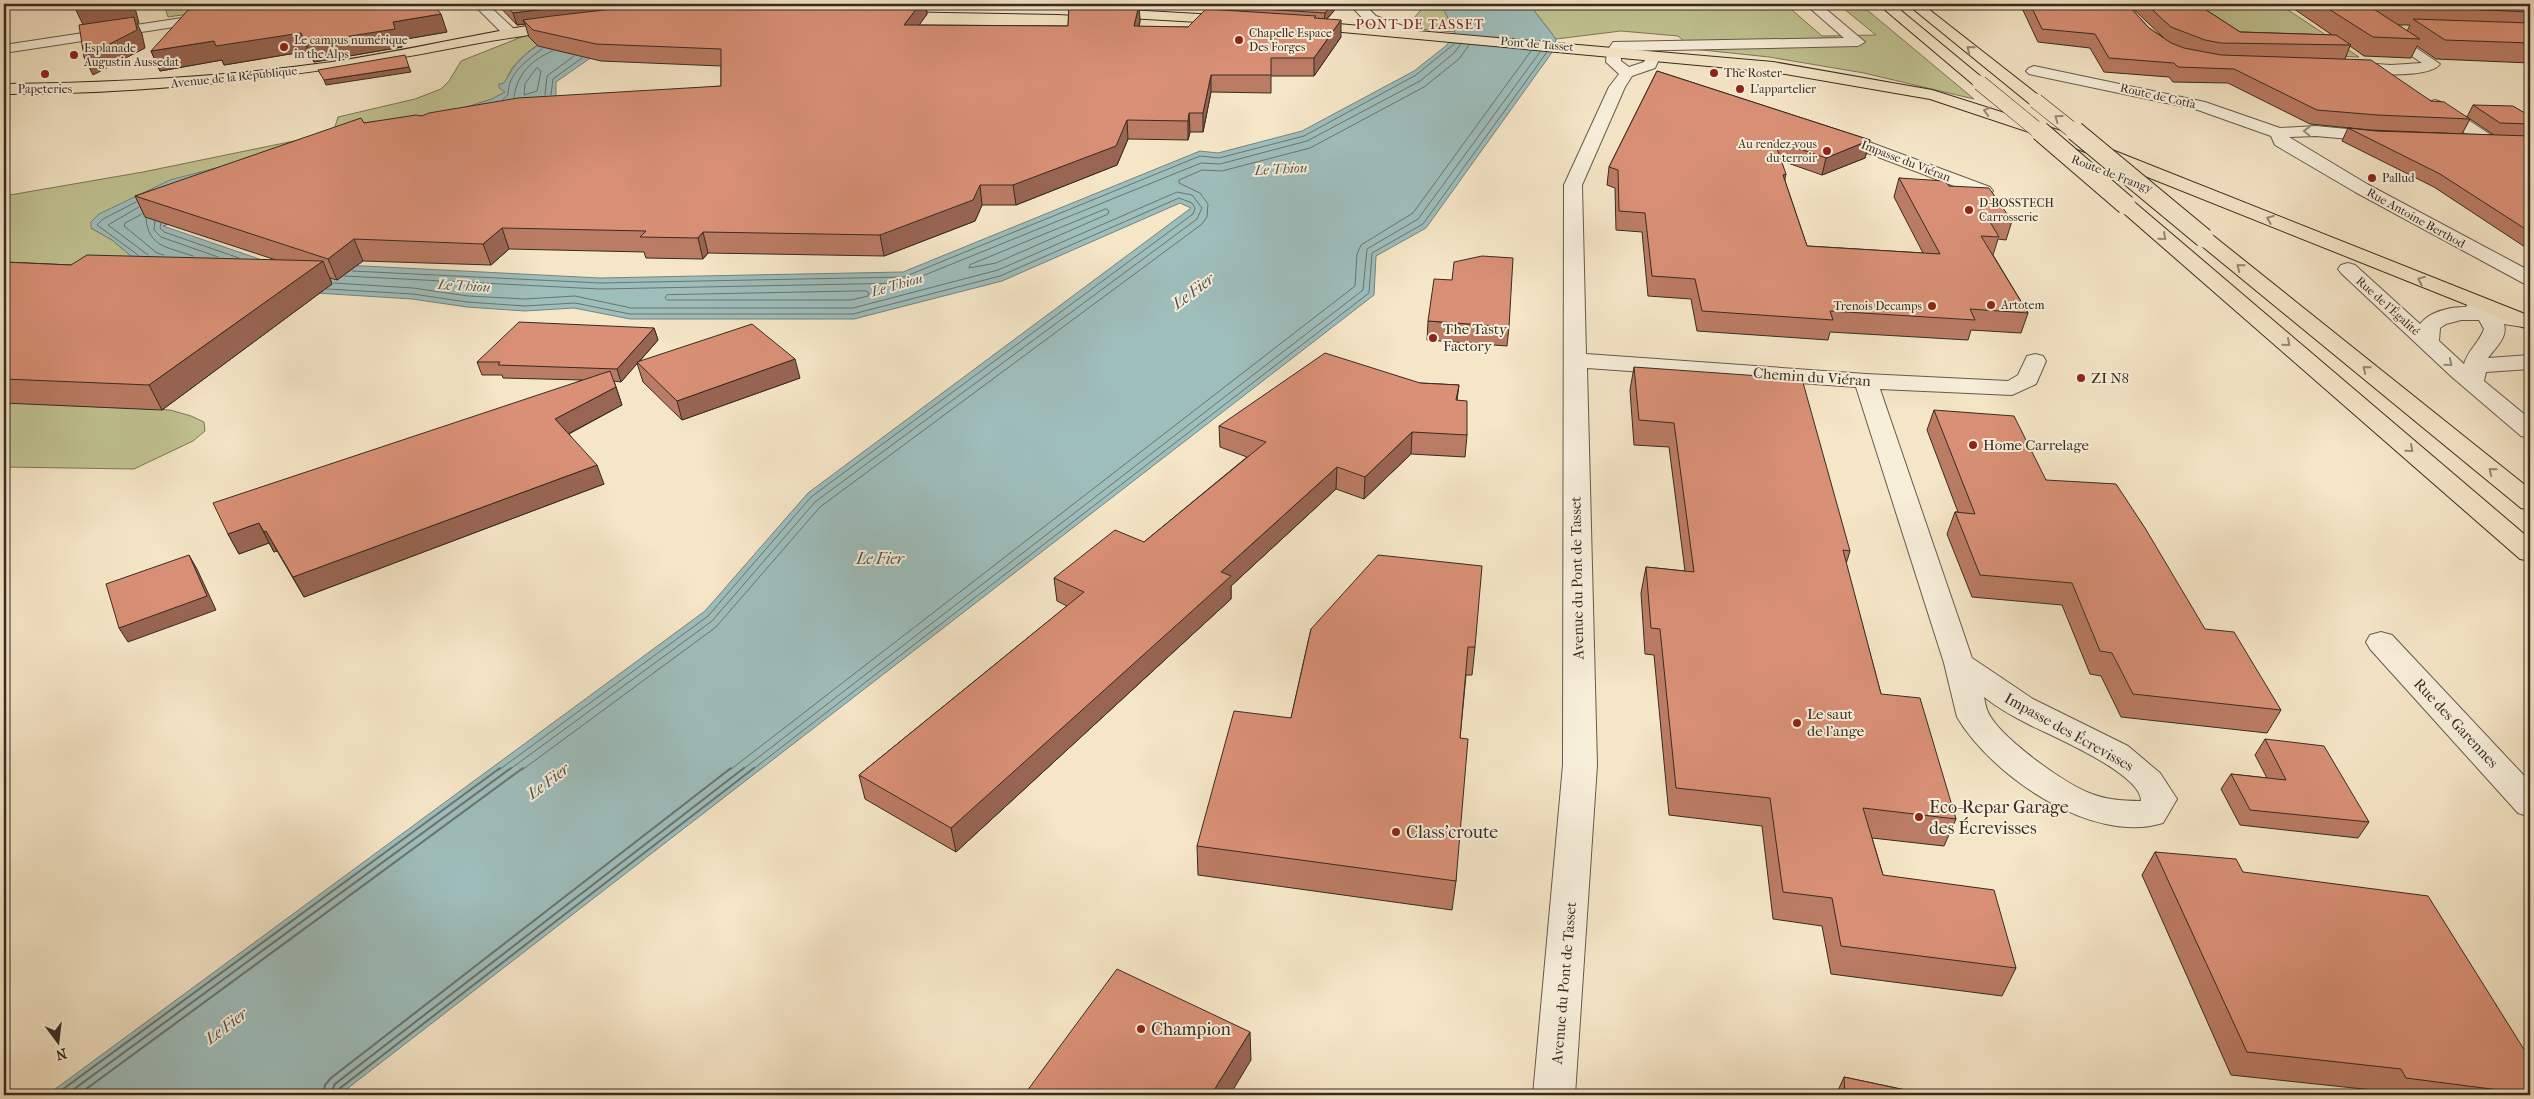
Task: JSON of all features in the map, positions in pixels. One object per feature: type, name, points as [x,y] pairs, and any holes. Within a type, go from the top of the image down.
[{"type":"main road","points":[[1885,4],[2079,163],[2530,553]]},
{"type":"main road","points":[[1914,4],[2119,166],[2204,238],[2530,502]]},
{"type":"main road","points":[[877,7],[1067,11],[1248,21]]},
{"type":"main road","name":"Avenue de la République","points":[[4,89],[150,85],[274,74],[399,55],[509,32],[580,22]]},
{"type":"main road","points":[[1294,24],[1409,33]]},
{"type":"main road","name":"Pont de Tasset","points":[[1409,33],[1580,48]]},
{"type":"main road","name":"Route de Frangy","points":[[1580,48],[1773,67],[1839,77],[1932,95],[1995,114],[2147,169],[2509,325]]},
{"type":"main road","name":"Route de Frangy","points":[[1677,57],[1775,72],[1840,86],[1907,103],[2005,133],[2139,184],[2348,269],[2462,306]]},
{"type":"street","points":[[206,4],[212,17]]},
{"type":"street","points":[[480,4],[509,32]]},
{"type":"street","points":[[1660,79],[1627,73],[1613,62],[1614,51],[1618,45],[1858,42],[1812,4]]},
{"type":"street","points":[[2334,66],[2421,67],[2433,64],[2342,4]]},
{"type":"street","points":[[1353,29],[1355,17],[1361,6],[1371,19],[1409,33]]},
{"type":"street","points":[[158,10],[162,25]]},
{"type":"street","points":[[4,49],[232,14]]},
{"type":"street","points":[[2383,30],[2408,31]]},
{"type":"street","points":[[1627,73],[1650,65],[1654,55]]},
{"type":"street","points":[[2376,67],[2401,83]]},
{"type":"street","name":"Route de Cotfa","points":[[2034,71],[2199,104],[2279,133],[2316,132],[2400,138]]},
{"type":"street","name":"Avenue du Pont de Tasset","points":[[1554,1095],[1562,1014],[1580,765],[1573,185],[1616,90],[1627,73]]},
{"type":"street","points":[[2426,99],[2488,141]]},
{"type":"street","name":"Impasse du Viéran","points":[[1816,128],[1984,191]]},
{"type":"street","name":"Route de Cotfa","points":[[2279,133],[2281,141],[2303,154],[2332,142],[2370,137]]},
{"type":"street","points":[[2459,140],[2507,142]]},
{"type":"street","name":"Rue Antoine Berthod","points":[[2303,154],[2361,188],[2530,279]]},
{"type":"street","name":"Rue de l'Égalité","points":[[2348,269],[2428,342],[2442,358],[2474,374],[2530,431]]},
{"type":"street","points":[[2462,306],[2509,325],[2478,354],[2474,374]]},
{"type":"street","name":"Rue de l'Égalité","points":[[2428,342],[2429,326],[2437,318],[2462,306]]},
{"type":"street","name":"Chemin du Viéran","points":[[1574,360],[1866,381],[2012,388],[2028,379],[2034,361]]},
{"type":"street","points":[[2474,374],[2507,362],[2530,362]]},
{"type":"street","name":"Impasse des Écrevisses","points":[[1866,381],[1959,663],[1973,717],[2003,751],[2038,780],[2083,805],[2123,814],[2151,814],[2160,799],[2151,782],[2136,768],[2109,751],[2023,708],[1988,687],[1959,663]]},
{"type":"street","name":"Rue des Garennes","points":[[2381,642],[2530,804]]},
{"type":"green space","points":[[199,4],[202,12],[168,17],[164,5]]},
{"type":"green space","points":[[1426,4],[1441,4],[1455,32],[1417,29],[1413,19]]},
{"type":"green space","points":[[1529,4],[1785,4],[1822,36],[1876,35],[1838,4],[1860,4],[1974,99],[1864,73],[1769,57],[1693,49],[1678,36],[1621,31],[1556,39]]},
{"type":"green space","points":[[2192,4],[2279,4],[2359,57],[2334,56],[2162,30]]},
{"type":"green space","points":[[558,30],[523,56],[510,72],[505,92],[492,99],[91,228],[112,240],[149,271],[4,285],[4,196],[143,172],[333,133],[338,117],[415,99],[441,89],[449,81],[461,61],[524,36]]},
{"type":"green space","points":[[12,403],[170,410],[204,422],[205,431],[193,441],[134,469],[4,467],[4,411]]},
{"type":"water","name":"Le Fier","points":[[1441,4],[1529,4],[1556,39],[1553,51],[1426,228],[1376,256],[1374,295],[339,1095],[47,1095],[705,611],[808,493],[1191,208],[1180,203],[1002,281],[854,319],[630,319],[574,308],[525,311],[467,307],[412,299],[204,286],[149,271],[112,240],[91,228],[91,222],[99,214],[170,180],[330,138],[457,110],[492,99],[505,92],[499,88],[499,84],[504,83],[512,70],[532,49],[545,41],[599,52],[556,82],[556,106],[163,226],[265,261],[600,278],[903,272],[1200,151],[1218,153],[1302,131],[1414,71],[1447,45],[1455,32]]},
{"type":"building","points":[[224,4],[433,4],[441,14],[393,22],[395,29],[306,43],[301,33],[216,46],[214,41],[151,51],[188,10]]},
{"type":"building","points":[[505,4],[583,4],[513,13]]},
{"type":"building","points":[[679,4],[920,4],[904,25],[1068,26],[1069,4],[1139,5],[1134,26],[1188,27],[1206,9],[1316,16],[1314,18],[1341,20],[1314,58],[1271,58],[1271,75],[1211,75],[1203,113],[1189,113],[1188,121],[1127,120],[1116,146],[1013,185],[980,185],[973,200],[880,235],[703,232],[698,238],[640,237],[646,231],[502,228],[483,244],[354,239],[328,259],[135,196],[361,118],[364,123],[416,115],[422,116],[429,113],[518,98],[721,86],[721,49],[596,44],[533,30],[523,20],[630,7]]},
{"type":"building","points":[[1220,4],[1333,4],[1325,13],[1217,6]]},
{"type":"building","points":[[2030,4],[2127,4],[2149,28],[2171,43],[2184,48],[2221,55],[2371,60],[2431,101],[2444,102],[2470,119],[2317,110],[2234,69],[2178,67],[2174,63],[2109,58],[2095,34],[2042,29]]},
{"type":"building","points":[[2146,4],[2197,4],[2240,32],[2336,35],[2351,45],[2221,43],[2205,40],[2171,27]]},
{"type":"building","points":[[2321,4],[2366,4],[2420,39],[2373,37]]},
{"type":"building","points":[[2390,4],[2530,4],[2530,12],[2394,6]]},
{"type":"building","points":[[134,17],[137,30],[84,57],[79,25]]},
{"type":"building","points":[[2413,19],[2530,23],[2530,43],[2445,40]]},
{"type":"building","points":[[405,55],[409,67],[324,80],[318,70]]},
{"type":"building","points":[[1657,71],[1870,140],[1826,158],[1774,140],[1786,174],[1783,175],[1807,246],[1940,254],[1899,178],[1945,181],[1949,186],[1989,188],[2012,221],[1989,220],[1999,237],[1981,236],[2028,313],[1970,309],[1975,320],[1830,311],[1833,320],[1702,311],[1695,279],[1652,276],[1645,213],[1619,211],[1618,170],[1609,167]]},
{"type":"building","points":[[2473,105],[2513,106],[2530,116],[2530,124],[2500,123]]},
{"type":"building","points":[[2348,128],[2376,131],[2530,136],[2530,232],[2440,174]]},
{"type":"building","points":[[87,255],[323,261],[149,385],[4,379],[4,262],[71,265]]},
{"type":"building","points":[[1482,256],[1513,258],[1509,327],[1428,321],[1434,279],[1452,280],[1454,262]]},
{"type":"building","points":[[519,322],[654,328],[617,369],[498,365],[500,362],[477,362]]},
{"type":"building","points":[[752,324],[795,359],[677,401],[637,362]]},
{"type":"building","points":[[1325,353],[1420,383],[1459,385],[1456,400],[1467,401],[1467,435],[1412,432],[1365,477],[1337,467],[1221,572],[1231,576],[951,828],[859,775],[1084,592],[1054,578],[1115,530],[1144,542],[1266,442],[1219,426]]},
{"type":"building","points":[[1634,367],[1802,379],[1850,551],[1843,550],[1881,694],[1920,698],[1956,819],[1863,808],[1883,875],[1994,890],[2016,968],[1841,946],[1832,898],[1783,892],[1770,798],[1676,788],[1660,629],[1651,628],[1646,567],[1694,572],[1674,423],[1639,420]]},
{"type":"building","points":[[610,371],[616,387],[555,419],[597,465],[293,577],[266,531],[264,532],[259,523],[228,534],[213,503]]},
{"type":"building","points":[[1934,410],[2014,416],[2046,480],[2116,484],[2145,528],[2205,629],[2234,632],[2281,710],[2133,694],[2112,653],[2100,651],[2072,583],[1980,575],[1955,512],[1975,514]]},
{"type":"building","points":[[189,555],[207,596],[119,628],[106,584]]},
{"type":"building","points":[[1378,555],[1482,566],[1475,647],[1468,647],[1460,738],[1468,739],[1456,881],[1197,846],[1234,711],[1291,718],[1311,629]]},
{"type":"building","points":[[2265,739],[2324,746],[2369,822],[2250,810],[2231,774],[2286,780]]},
{"type":"building","points":[[2155,852],[2236,859],[2243,872],[2428,896],[2530,1059],[2530,1094],[2406,1078],[2401,1069],[2247,1052]]},
{"type":"building","name":"Champion","points":[[1117,969],[1250,1032],[1211,1095],[1024,1095]]},
{"type":"building","points":[[1844,1077],[1929,1095],[1845,1095]]},
{"type":"place","name":"Chapelle Espace Des Forges","points":[[1239,40]]},
{"type":"place","name":"Le campus numérique in the Alps","points":[[284,47]]},
{"type":"place","name":"Esplanade Augustin Aussedat","points":[[74,55]]},
{"type":"place","name":"The Roster","points":[[1714,73]]},
{"type":"place","name":"Papeteries","points":[[45,74]]},
{"type":"place","name":"L'appartelier","points":[[1740,89]]},
{"type":"place","name":"Au rendez-vous du terroir","points":[[1827,151]]},
{"type":"place","name":"Pallud","points":[[2372,178]]},
{"type":"place","name":"D-BOSSTECH Carrosserie","points":[[1969,210]]},
{"type":"place","name":"Artotem","points":[[1991,305]]},
{"type":"place","name":"Trenois Decamps","points":[[1932,306]]},
{"type":"place","name":"The Tasty Factory","points":[[1433,338]]},
{"type":"place","name":"ZI N8","points":[[2081,378]]},
{"type":"place","name":"Home Carrelage","points":[[1973,445]]},
{"type":"place","name":"Le saut de l'ange","points":[[1797,723]]},
{"type":"place","name":"Eco-Repar Garage des Écrevisses","points":[[1919,817]]},
{"type":"place","name":"Class'croute","points":[[1396,832]]},
{"type":"place","name":"Champion","points":[[1141,1029]]},
{"type":"district","name":"PONT DE TASSET","points":[[1420,24]]},
{"type":"water label","name":"Le Thiou","points":[[1281,169]]},
{"type":"water label","name":"Le Thiou","points":[[897,285]]},
{"type":"water label","name":"Le Thiou","points":[[464,286]]}]
